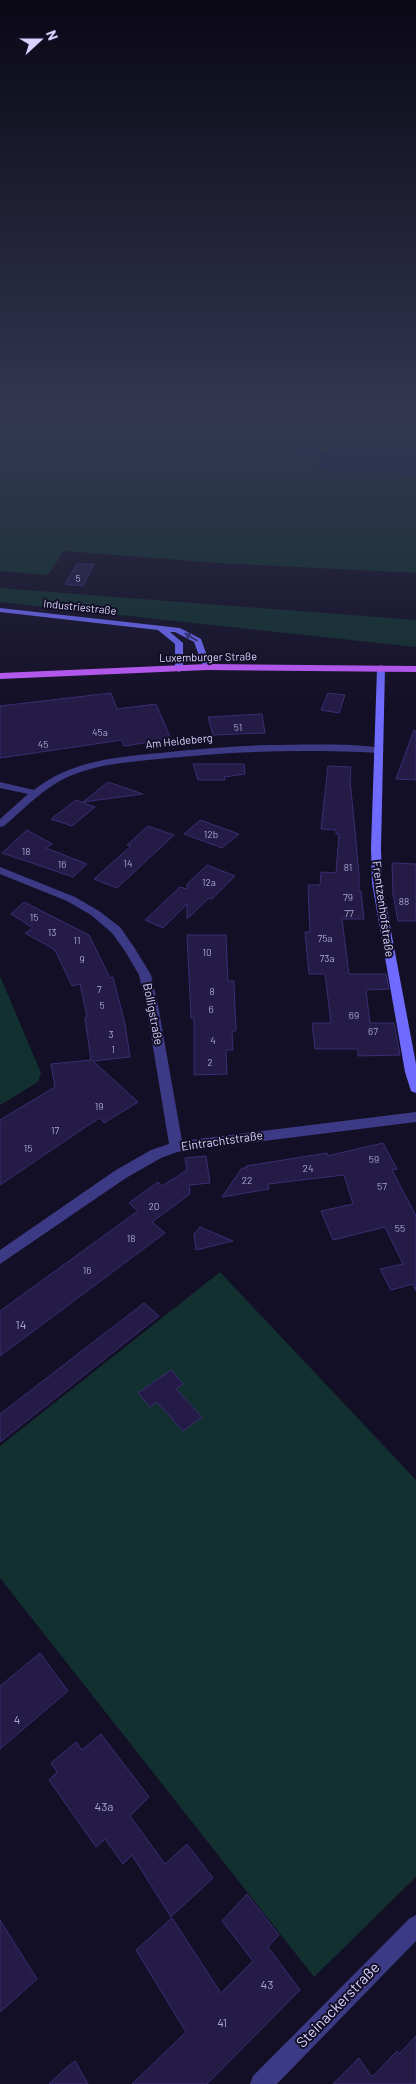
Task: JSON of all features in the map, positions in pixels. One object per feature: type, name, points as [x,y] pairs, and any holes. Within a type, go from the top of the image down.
[{"type":"main road","name":"Luxemburger Straße","points":[[0,676],[207,667],[416,670]]},
{"type":"street","name":"Industriestraße","points":[[0,610],[157,626],[177,630],[198,641],[207,667]]},
{"type":"street","points":[[157,626],[179,643],[179,669]]},
{"type":"street","name":"Frentzenhofstraße","points":[[380,668],[377,883],[411,1072],[416,1088]]},
{"type":"street","name":"Am Heideberg","points":[[0,824],[57,779],[78,770],[103,763],[135,758],[263,747],[380,750]]},
{"type":"street","points":[[0,785],[36,794]]},
{"type":"street","name":"Bolligstraße","points":[[0,870],[71,899],[95,913],[116,930],[130,950],[145,975],[152,1005],[176,1147]]},
{"type":"street","name":"Eintrachtstraße","points":[[0,1258],[121,1174],[156,1154],[176,1147],[416,1117]]},
{"type":"street","name":"Steinackerstraße","points":[[261,2084],[416,1926]]},
{"type":"green space","points":[[0,512],[416,512],[416,573],[218,563],[64,551],[48,575],[0,571]]},
{"type":"green space","points":[[0,588],[416,620],[416,647],[0,602]]},
{"type":"green space","points":[[0,976],[41,1073],[38,1082],[0,1105]]},
{"type":"green space","points":[[220,1272],[416,1480],[416,1877],[314,1977],[0,1578],[0,1446]]},
{"type":"building","points":[[77,564],[94,564],[83,586],[65,584]]},
{"type":"building","points":[[111,693],[117,709],[156,704],[171,739],[124,746],[122,740],[0,758],[0,706]]},
{"type":"building","points":[[328,693],[345,695],[339,713],[321,710]]},
{"type":"building","points":[[262,714],[265,733],[213,735],[208,717]]},
{"type":"building","points":[[414,730],[416,731],[416,780],[396,779]]},
{"type":"building","points":[[193,764],[244,764],[245,774],[224,777],[225,780],[198,780]]},
{"type":"building","points":[[328,766],[351,767],[350,779],[359,891],[361,891],[364,919],[342,919],[349,974],[386,974],[389,989],[366,990],[370,1023],[394,1023],[400,1055],[358,1056],[358,1049],[315,1049],[312,1023],[331,1023],[325,974],[309,974],[305,932],[310,932],[308,885],[320,885],[321,872],[336,873],[339,834],[336,834],[336,830],[321,829]]},
{"type":"building","points":[[108,782],[143,794],[83,802]]},
{"type":"building","points":[[76,800],[95,807],[72,826],[51,819]]},
{"type":"building","points":[[200,820],[239,834],[222,848],[184,834]]},
{"type":"building","points":[[148,826],[174,835],[117,888],[94,879],[131,846],[127,845]]},
{"type":"building","points":[[27,830],[52,844],[46,848],[87,864],[73,877],[2,853]]},
{"type":"building","points":[[392,863],[416,864],[416,921],[398,921],[393,894]]},
{"type":"building","points":[[207,865],[235,876],[212,899],[209,898],[187,919],[187,904],[163,928],[145,920],[180,887],[187,889],[187,884]]},
{"type":"building","points":[[24,902],[89,935],[110,978],[113,977],[125,1024],[130,1057],[93,1061],[138,1102],[104,1123],[100,1118],[0,1185],[0,1120],[55,1087],[51,1064],[91,1060],[85,1018],[87,1017],[80,984],[72,986],[55,950],[25,933],[33,928],[11,914]]},
{"type":"building","points":[[187,935],[226,935],[228,981],[234,981],[236,1031],[232,1031],[233,1050],[226,1050],[227,1074],[194,1075],[194,1018],[191,1018]]},
{"type":"building","points":[[383,1143],[397,1169],[392,1170],[416,1216],[416,1291],[413,1284],[391,1290],[380,1269],[403,1264],[385,1227],[333,1240],[321,1211],[353,1204],[344,1175],[268,1184],[269,1189],[222,1197],[242,1168],[247,1168],[246,1166],[327,1153],[327,1156]]},
{"type":"building","points":[[206,1156],[210,1183],[189,1185],[190,1194],[152,1222],[165,1233],[0,1356],[0,1311],[138,1211],[129,1203],[158,1182],[162,1186],[187,1170],[185,1158]]},
{"type":"building","points":[[200,1227],[233,1241],[196,1250],[194,1234]]},
{"type":"building","points":[[144,1303],[159,1316],[0,1442],[0,1414]]},
{"type":"building","points":[[171,1370],[183,1384],[176,1389],[202,1417],[183,1431],[157,1402],[150,1407],[138,1393]]},
{"type":"building","points":[[40,1653],[68,1691],[0,1749],[0,1686]]},
{"type":"building","points":[[101,1734],[149,1797],[130,1816],[165,1864],[187,1844],[213,1878],[171,1917],[132,1855],[123,1864],[105,1839],[96,1847],[49,1780],[57,1772],[51,1763],[76,1742],[82,1750]]},
{"type":"building","points":[[247,1894],[279,1935],[268,1947],[300,1990],[207,2084],[132,2084],[186,2032],[136,1950],[172,1918],[221,1993],[253,1961],[222,1921]]},
{"type":"building","points":[[0,1920],[37,1979],[0,2012]]},
{"type":"building","points":[[416,2036],[416,2084],[333,2084],[359,2058],[372,2077],[397,2051],[399,2054]]},
{"type":"building","points":[[75,2061],[88,2084],[49,2084],[66,2068]]}]
